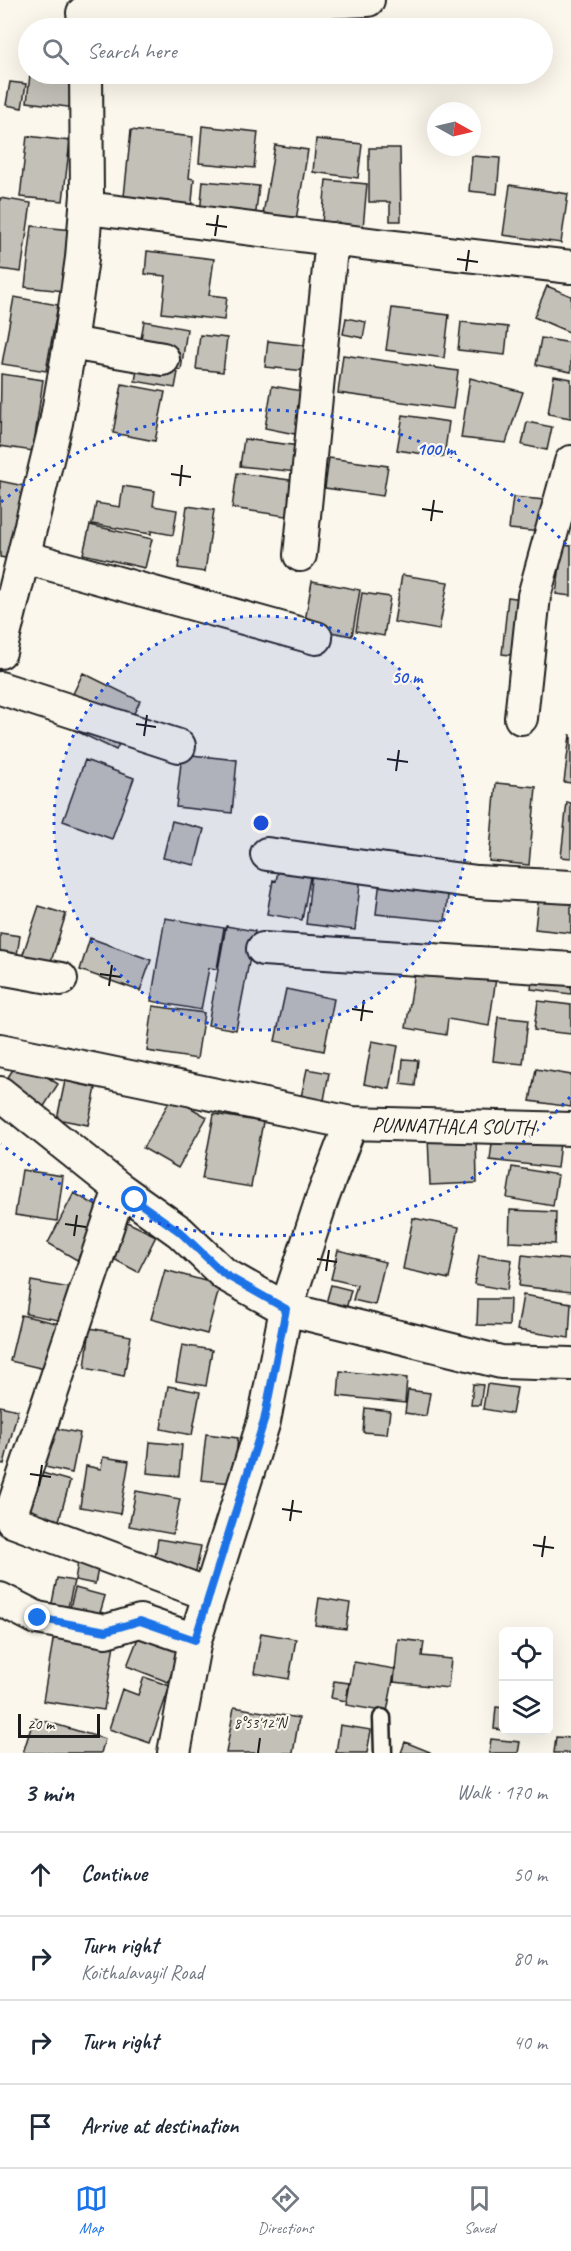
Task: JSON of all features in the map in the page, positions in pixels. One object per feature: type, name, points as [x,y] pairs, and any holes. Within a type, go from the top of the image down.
[{"type":"street","points":[[83,14],[368,0]]},
{"type":"street","points":[[0,652],[56,423],[70,343],[87,208],[86,84]]},
{"type":"street","points":[[87,208],[571,267]]},
{"type":"street","points":[[300,555],[332,239]]},
{"type":"street","points":[[70,343],[163,359]]},
{"type":"street","points":[[521,718],[534,596],[571,462]]},
{"type":"street","points":[[24,557],[316,638]]},
{"type":"street","points":[[0,688],[179,746]]},
{"type":"street","points":[[267,854],[477,882],[571,887]]},
{"type":"street","points":[[263,950],[571,969]]},
{"type":"street","points":[[0,969],[61,979]]},
{"type":"street","points":[[0,1050],[351,1123]]},
{"type":"street","points":[[0,1093],[120,1189],[180,1232],[224,1274],[286,1309],[501,1362],[571,1364]]},
{"type":"street","name":"PUNNATHALA SOUTH","points":[[174,1753],[195,1640],[264,1421],[286,1309],[322,1199],[351,1123],[571,1129]]},
{"type":"street","points":[[120,1189],[13,1508],[12,1521],[208,1594]]},
{"type":"street","points":[[0,1599],[38,1618],[106,1631],[140,1621],[195,1640]]},
{"type":"lane","points":[[382,1718],[383,1753]]},
{"type":"building","points":[[10,82],[26,84],[22,108],[6,105]]},
{"type":"building","points":[[29,84],[79,84],[76,108],[27,102]]},
{"type":"building","points":[[202,126],[258,132],[254,168],[199,163]]},
{"type":"building","points":[[131,130],[193,137],[189,178],[194,179],[191,213],[123,206]]},
{"type":"building","points":[[27,136],[70,141],[63,201],[20,197]]},
{"type":"building","points":[[316,139],[362,144],[358,178],[313,172]]},
{"type":"building","points":[[275,145],[308,150],[295,226],[262,220]]},
{"type":"building","points":[[369,148],[400,148],[401,221],[390,221],[390,202],[369,202]]},
{"type":"building","points":[[472,156],[500,158],[497,194],[469,191]]},
{"type":"building","points":[[326,180],[367,184],[363,228],[322,223]]},
{"type":"building","points":[[203,181],[259,186],[255,220],[200,214]]},
{"type":"building","points":[[510,185],[568,194],[561,243],[503,235]]},
{"type":"building","points":[[0,198],[31,203],[21,272],[0,269]]},
{"type":"building","points":[[32,226],[73,230],[65,291],[25,287]]},
{"type":"building","points":[[147,251],[214,259],[209,295],[227,297],[224,320],[162,313],[166,276],[145,274]]},
{"type":"building","points":[[547,286],[571,296],[571,333],[534,317]]},
{"type":"building","points":[[14,297],[58,305],[46,371],[2,364]]},
{"type":"building","points":[[392,308],[449,315],[444,358],[386,350]]},
{"type":"building","points":[[346,318],[366,322],[363,338],[343,334]]},
{"type":"building","points":[[144,321],[187,329],[181,370],[137,363]]},
{"type":"building","points":[[461,322],[508,327],[505,355],[458,350]]},
{"type":"building","points":[[200,335],[227,338],[223,372],[196,369]]},
{"type":"building","points":[[541,338],[571,343],[571,372],[536,365]]},
{"type":"building","points":[[268,341],[319,347],[316,372],[265,367]]},
{"type":"building","points":[[343,355],[458,371],[453,409],[338,393]]},
{"type":"building","points":[[138,365],[178,372],[175,388],[135,381]]},
{"type":"building","points":[[1,374],[43,380],[33,451],[0,446]]},
{"type":"building","points":[[554,376],[571,379],[571,418],[548,414]]},
{"type":"building","points":[[470,378],[523,392],[506,443],[461,438]]},
{"type":"building","points":[[122,384],[165,392],[155,441],[113,433]]},
{"type":"building","points":[[272,386],[308,392],[300,435],[265,428]]},
{"type":"building","points":[[403,415],[449,422],[444,457],[397,450]]},
{"type":"building","points":[[527,422],[552,427],[547,450],[522,445]]},
{"type":"building","points":[[244,439],[300,446],[297,472],[240,466]]},
{"type":"building","points":[[329,458],[388,466],[383,496],[325,488]]},
{"type":"building","points":[[237,473],[297,481],[292,517],[232,508]]},
{"type":"building","points":[[0,481],[29,487],[17,560],[0,557]]},
{"type":"building","points":[[123,486],[155,491],[153,506],[177,510],[173,535],[151,531],[151,534],[92,524],[96,503],[120,507]]},
{"type":"building","points":[[513,497],[545,500],[542,532],[509,529]]},
{"type":"building","points":[[187,506],[214,510],[205,572],[178,568]]},
{"type":"building","points":[[90,525],[152,539],[145,568],[83,554]]},
{"type":"building","points":[[563,545],[571,546],[571,596],[556,594]]},
{"type":"building","points":[[402,575],[448,582],[439,630],[394,622]]},
{"type":"building","points":[[312,581],[360,590],[352,636],[304,627]]},
{"type":"building","points":[[362,593],[390,597],[384,636],[356,631]]},
{"type":"building","points":[[508,597],[544,602],[537,658],[502,654]]},
{"type":"building","points":[[83,673],[140,701],[116,750],[59,723]]},
{"type":"building","points":[[571,735],[571,783],[564,782]]},
{"type":"building","points":[[182,754],[237,760],[232,813],[176,807]]},
{"type":"building","points":[[85,760],[134,778],[112,839],[63,821]]},
{"type":"building","points":[[496,783],[536,787],[529,865],[489,861]]},
{"type":"building","points":[[567,802],[571,803],[571,858],[561,857]]},
{"type":"building","points":[[172,821],[204,829],[195,865],[163,858]]},
{"type":"building","points":[[278,871],[310,877],[302,920],[267,914],[273,880],[276,881]]},
{"type":"building","points":[[312,871],[361,876],[355,930],[306,924]]},
{"type":"building","points":[[380,880],[449,887],[445,921],[376,914]]},
{"type":"building","points":[[539,893],[571,896],[571,933],[535,929]]},
{"type":"building","points":[[39,906],[66,914],[48,971],[20,963]]},
{"type":"building","points":[[165,918],[224,928],[217,969],[209,968],[201,1010],[151,1001]]},
{"type":"building","points":[[226,926],[255,931],[236,1030],[208,1025]]},
{"type":"building","points":[[0,933],[20,936],[16,961],[0,958]]},
{"type":"building","points":[[90,938],[151,960],[140,991],[80,970]]},
{"type":"building","points":[[416,965],[496,978],[489,1026],[448,1019],[446,1035],[406,1028]]},
{"type":"building","points":[[571,965],[571,994],[531,989],[532,981]]},
{"type":"building","points":[[286,989],[334,999],[324,1051],[275,1041]]},
{"type":"building","points":[[538,1001],[571,1005],[571,1034],[534,1030]]},
{"type":"building","points":[[153,1006],[204,1013],[197,1059],[147,1051]]},
{"type":"building","points":[[498,1017],[528,1020],[523,1064],[493,1061]]},
{"type":"building","points":[[372,1041],[398,1046],[390,1089],[364,1084]]},
{"type":"building","points":[[20,1059],[58,1084],[43,1108],[4,1083]]},
{"type":"building","points":[[403,1059],[418,1060],[415,1086],[401,1084]]},
{"type":"building","points":[[307,1069],[329,1073],[323,1106],[300,1102]]},
{"type":"building","points":[[536,1069],[571,1075],[571,1107],[530,1101]]},
{"type":"building","points":[[65,1081],[96,1088],[88,1125],[57,1119]]},
{"type":"building","points":[[172,1097],[207,1117],[178,1168],[143,1148]]},
{"type":"building","points":[[214,1114],[263,1122],[251,1187],[202,1179]]},
{"type":"building","points":[[494,1127],[561,1134],[557,1168],[490,1160]]},
{"type":"building","points":[[476,1135],[477,1183],[430,1185],[428,1137]]},
{"type":"building","points":[[512,1167],[558,1175],[553,1206],[507,1198]]},
{"type":"building","points":[[22,1170],[63,1176],[57,1221],[15,1215]]},
{"type":"building","points":[[74,1193],[104,1210],[77,1260],[48,1243]]},
{"type":"building","points":[[510,1210],[556,1212],[555,1244],[509,1242]]},
{"type":"building","points":[[413,1218],[459,1227],[449,1279],[403,1269]]},
{"type":"building","points":[[123,1220],[156,1236],[138,1272],[106,1255]]},
{"type":"building","points":[[338,1250],[385,1262],[375,1305],[353,1300],[357,1285],[331,1279]]},
{"type":"building","points":[[479,1255],[512,1260],[507,1290],[474,1284]]},
{"type":"building","points":[[522,1255],[571,1260],[571,1292],[519,1286]]},
{"type":"building","points":[[165,1270],[220,1285],[207,1334],[151,1319]]},
{"type":"building","points":[[31,1281],[70,1288],[64,1321],[26,1314]]},
{"type":"building","points":[[331,1285],[351,1290],[346,1309],[326,1303]]},
{"type":"building","points":[[523,1295],[571,1303],[569,1338],[517,1330]]},
{"type":"building","points":[[478,1299],[510,1299],[509,1326],[477,1325]]},
{"type":"building","points":[[21,1315],[60,1324],[49,1370],[10,1361]]},
{"type":"building","points":[[90,1328],[131,1336],[124,1376],[85,1368]]},
{"type":"building","points":[[182,1345],[212,1350],[206,1386],[176,1381]]},
{"type":"building","points":[[340,1371],[407,1378],[405,1403],[338,1396]]},
{"type":"building","points":[[473,1384],[483,1385],[480,1405],[471,1405]]},
{"type":"building","points":[[487,1384],[517,1388],[512,1414],[483,1409]]},
{"type":"building","points":[[168,1386],[200,1392],[192,1435],[161,1429]]},
{"type":"building","points":[[408,1390],[430,1393],[426,1416],[405,1413]]},
{"type":"building","points":[[0,1406],[18,1410],[4,1464],[0,1463]]},
{"type":"building","points":[[365,1408],[390,1411],[387,1434],[363,1432]]},
{"type":"building","points":[[53,1428],[80,1433],[72,1473],[45,1467]]},
{"type":"building","points":[[206,1434],[238,1438],[233,1483],[201,1480]]},
{"type":"building","points":[[150,1442],[182,1445],[179,1476],[147,1473]]},
{"type":"building","points":[[103,1457],[129,1461],[120,1514],[80,1507],[86,1466],[101,1469]]},
{"type":"building","points":[[39,1472],[70,1481],[58,1524],[26,1516]]},
{"type":"building","points":[[136,1491],[180,1499],[173,1534],[129,1526]]},
{"type":"building","points":[[158,1539],[201,1546],[196,1571],[154,1564]]},
{"type":"building","points":[[79,1556],[100,1559],[95,1584],[75,1580]]},
{"type":"building","points":[[57,1578],[74,1581],[66,1616],[50,1613]]},
{"type":"building","points":[[75,1588],[105,1596],[96,1627],[67,1619]]},
{"type":"building","points":[[319,1598],[350,1603],[346,1629],[315,1625]]},
{"type":"building","points":[[55,1628],[115,1637],[104,1710],[43,1701]]},
{"type":"building","points":[[142,1628],[183,1645],[168,1682],[127,1666]]},
{"type":"building","points":[[261,1633],[296,1639],[289,1679],[254,1673]]},
{"type":"building","points":[[398,1639],[424,1642],[422,1656],[451,1659],[448,1688],[394,1682]]},
{"type":"building","points":[[354,1662],[395,1669],[387,1712],[346,1705]]},
{"type":"building","points":[[144,1677],[170,1686],[150,1743],[109,1729],[122,1689],[138,1695]]},
{"type":"building","points":[[334,1681],[349,1683],[346,1701],[331,1698]]},
{"type":"building","points":[[234,1707],[299,1718],[293,1753],[226,1753]]},
{"type":"building","points":[[496,1707],[499,1707],[499,1730],[494,1729]]},
{"type":"building","points":[[34,1718],[105,1739],[101,1753],[23,1753]]},
{"type":"building","points":[[340,1725],[371,1730],[367,1753],[336,1753]]},
{"type":"building","points":[[556,1737],[571,1738],[571,1753],[554,1753]]},
{"type":"building","points":[[491,1739],[520,1742],[518,1753],[489,1753]]},
{"type":"building","points":[[405,1742],[430,1752],[401,1753]]},
{"type":"route","points":[[38,1618],[106,1631],[140,1621],[195,1640],[264,1421],[286,1309],[224,1274],[180,1232],[135,1200]]}]
